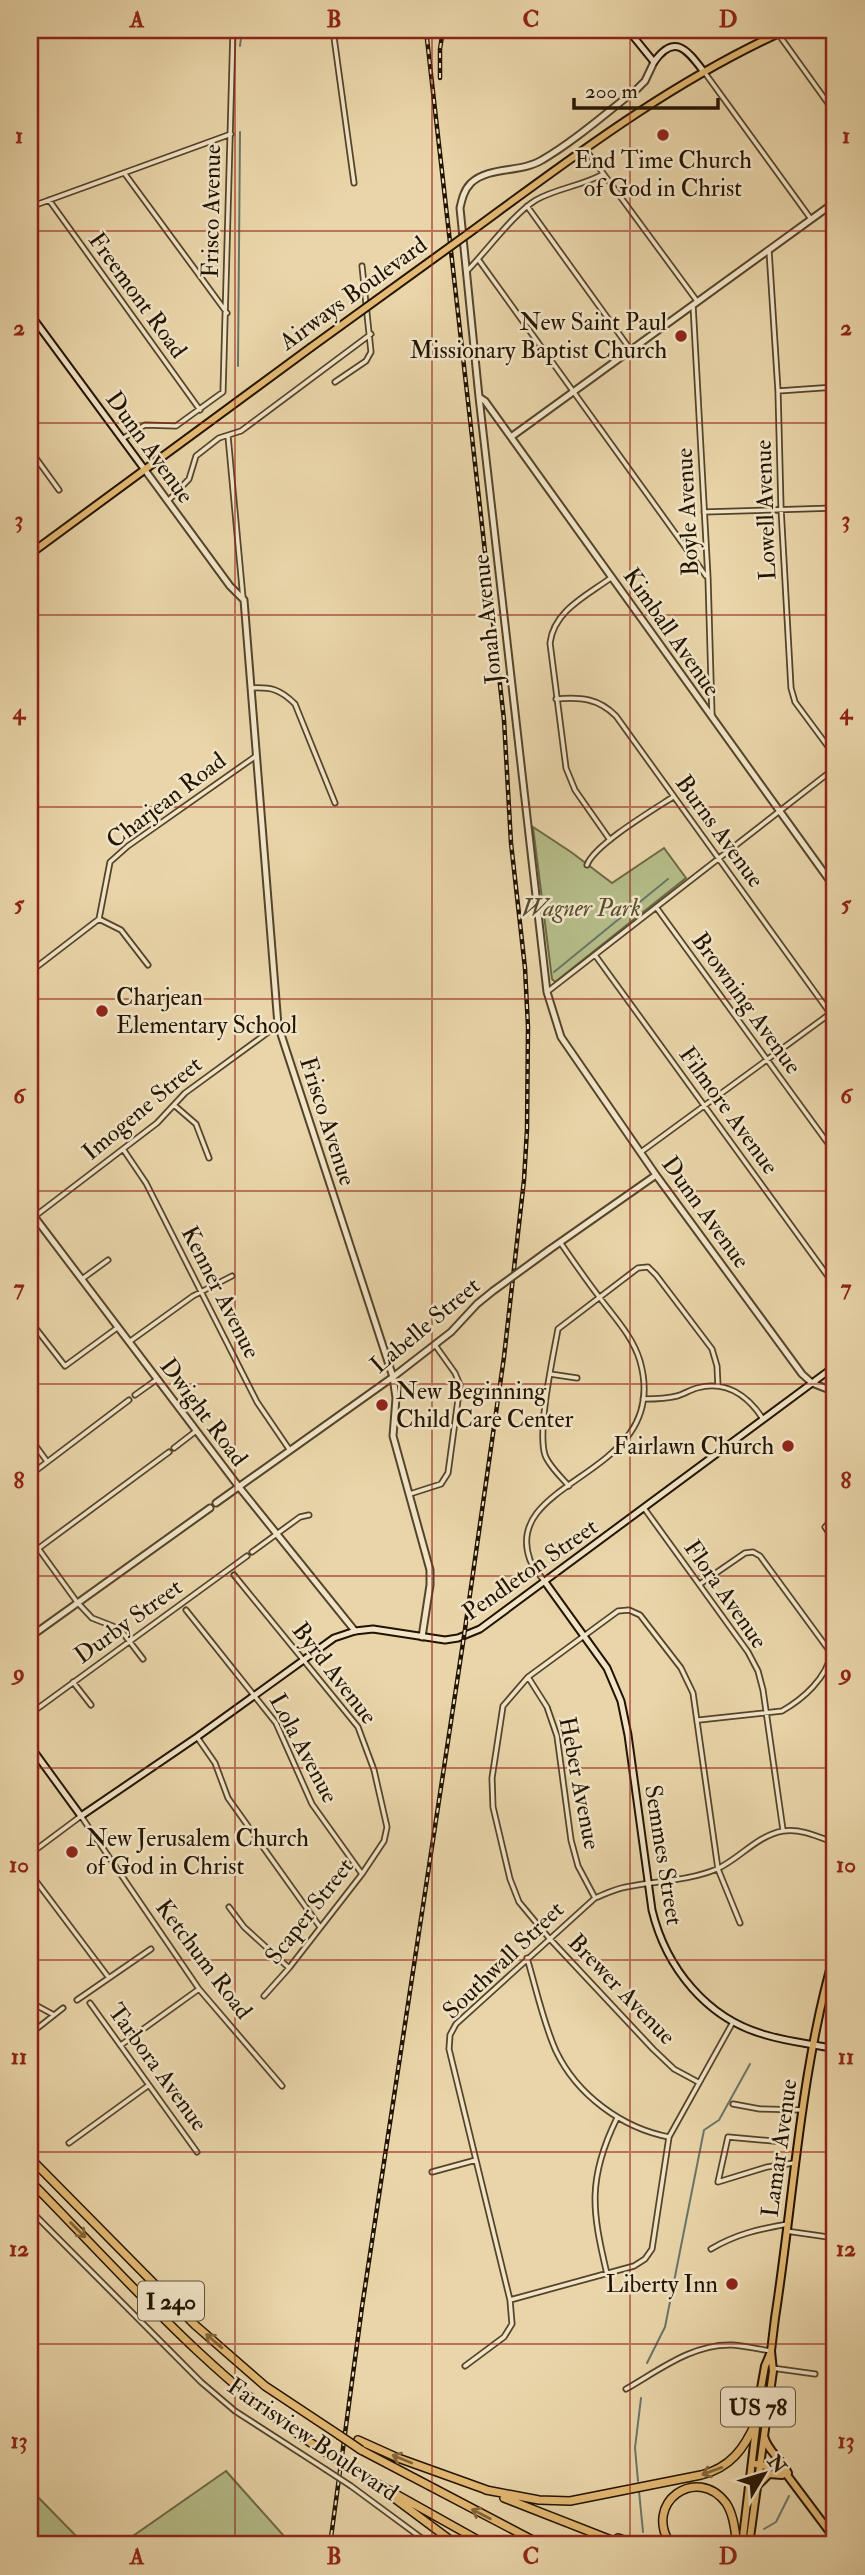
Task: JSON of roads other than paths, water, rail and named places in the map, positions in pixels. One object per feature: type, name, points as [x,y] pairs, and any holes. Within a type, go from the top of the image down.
[{"type":"highway","name":"I 240","points":[[30,2158],[195,2325],[265,2385],[361,2450],[542,2545]]},
{"type":"highway","name":"I 240","points":[[30,2181],[240,2390],[289,2429],[317,2447],[487,2545]]},
{"type":"highway","points":[[486,2490],[539,2500],[570,2501],[701,2475],[730,2463],[742,2449],[756,2422]]},
{"type":"highway","points":[[339,2435],[358,2440],[408,2462],[624,2545]]},
{"type":"highway","points":[[373,2481],[457,2545]]},
{"type":"highway","points":[[671,2545],[663,2531],[664,2511],[675,2495],[698,2487],[711,2491],[726,2503],[733,2519],[737,2545]]},
{"type":"highway","points":[[534,2510],[638,2545]]},
{"type":"main road","name":"Airways Boulevard","points":[[30,554],[584,148],[668,92],[786,30]]},
{"type":"main road","name":"Lamar Avenue","points":[[742,2545],[755,2464],[763,2434],[772,2368],[771,2351],[813,2044],[835,1952]]},
{"type":"main road","name":"Lamar Avenue","points":[[749,2545],[756,2487],[756,2422],[765,2367],[771,2351]]},
{"type":"main road","points":[[763,2434],[768,2448],[781,2460],[835,2539]]},
{"type":"main road","points":[[755,2464],[779,2469],[793,2481]]},
{"type":"main road","points":[[756,2487],[765,2476],[774,2473],[793,2481]]},
{"type":"street","name":"Frisco Avenue","points":[[200,410],[223,392],[233,30]]},
{"type":"street","points":[[333,30],[354,183]]},
{"type":"street","points":[[628,30],[654,62],[667,48],[679,46],[687,50],[811,219]]},
{"type":"street","points":[[778,33],[835,113]]},
{"type":"street","name":"Jonah Avenue","points":[[561,1037],[547,992],[460,208],[463,195],[471,183],[485,175],[519,169],[541,161],[637,89],[645,81],[654,62]]},
{"type":"street","points":[[30,207],[231,134]]},
{"type":"street","points":[[584,148],[695,303]]},
{"type":"street","points":[[125,174],[227,313]]},
{"type":"street","points":[[466,273],[527,206],[545,196],[586,184],[603,174]]},
{"type":"street","name":"Freemont Road","points":[[49,200],[200,410]]},
{"type":"street","points":[[511,437],[835,202]]},
{"type":"street","points":[[527,206],[630,349]]},
{"type":"street","name":"Lowell Avenue","points":[[769,250],[791,688],[795,702],[835,756]]},
{"type":"street","points":[[478,259],[708,578]]},
{"type":"street","points":[[335,382],[369,358],[371,352],[362,267]]},
{"type":"street","name":"Boyle Avenue","points":[[695,303],[712,718]]},
{"type":"street","name":"Dunn Avenue","points":[[30,314],[230,586],[244,600]]},
{"type":"street","name":"Airways Boulevard","points":[[168,501],[189,479],[196,456],[219,438],[241,430],[371,334]]},
{"type":"street","points":[[778,391],[835,387]]},
{"type":"street","name":"Kimball Avenue","points":[[479,397],[485,401],[835,888]]},
{"type":"street","points":[[122,439],[145,425],[176,426],[200,410]]},
{"type":"street","name":"Frisco Avenue","points":[[228,436],[278,1025],[393,1377],[396,1398],[393,1436],[430,1570],[422,1637]]},
{"type":"street","points":[[30,450],[59,490]]},
{"type":"street","points":[[704,512],[835,508]]},
{"type":"street","points":[[610,840],[568,776],[562,752],[550,650],[555,626],[569,608],[612,578]]},
{"type":"street","points":[[251,688],[272,687],[284,693],[295,704],[335,803]]},
{"type":"street","name":"Burns Avenue","points":[[556,699],[584,698],[605,706],[616,716],[718,859],[833,1012],[835,1020]]},
{"type":"street","name":"Charjean Road","points":[[99,919],[110,862],[150,830],[257,754]]},
{"type":"street","points":[[547,992],[835,768]]},
{"type":"street","points":[[587,865],[592,856],[610,840],[673,797]]},
{"type":"street","name":"Browning Avenue","points":[[656,907],[835,1153]]},
{"type":"street","points":[[30,972],[99,919],[121,930],[148,965]]},
{"type":"street","name":"Filmore Avenue","points":[[595,955],[835,1286]]},
{"type":"street","points":[[641,1152],[833,1012]]},
{"type":"street","name":"Imogene Street","points":[[32,1219],[157,1123],[185,1093],[278,1025]]},
{"type":"street","name":"Dunn Avenue","points":[[561,1037],[656,1174],[802,1374],[812,1383],[835,1392]]},
{"type":"street","points":[[174,1105],[196,1124],[209,1158]]},
{"type":"street","name":"Kenner Avenue","points":[[123,1149],[146,1182],[257,1402],[289,1449]]},
{"type":"street","name":"Labelle Street","points":[[216,1503],[393,1377],[435,1345],[494,1291],[656,1174]]},
{"type":"street","name":"Dwight Road","points":[[30,1211],[32,1219],[82,1279],[156,1380],[355,1631]]},
{"type":"street","points":[[545,1582],[530,1561],[526,1540],[529,1521],[543,1503],[612,1454],[628,1437],[640,1417],[643,1399],[640,1362],[632,1341],[560,1242]]},
{"type":"street","points":[[82,1279],[108,1259]]},
{"type":"street","points":[[569,1486],[546,1456],[542,1438],[558,1329],[638,1268],[648,1267],[656,1275],[712,1349],[717,1366],[718,1386]]},
{"type":"street","points":[[129,1342],[201,1291],[232,1276]]},
{"type":"street","points":[[30,1321],[65,1366],[117,1328]]},
{"type":"street","points":[[410,1494],[441,1483],[448,1473],[460,1385],[455,1373],[435,1345]]},
{"type":"street","name":"Pendleton Street","points":[[81,1816],[197,1737],[324,1643],[355,1631],[373,1629],[445,1640],[480,1629],[835,1366]]},
{"type":"street","points":[[550,1374],[577,1378]]},
{"type":"street","points":[[135,1395],[156,1380]]},
{"type":"street","points":[[643,1399],[666,1398],[698,1387],[718,1386],[732,1389],[744,1397],[754,1405],[764,1420]]},
{"type":"street","points":[[30,1475],[129,1400]]},
{"type":"street","points":[[174,1448],[196,1431]]},
{"type":"street","points":[[30,1438],[46,1461]]},
{"type":"street","points":[[38,1548],[169,1452]]},
{"type":"street","points":[[30,1637],[209,1508]]},
{"type":"street","name":"Flora Avenue","points":[[644,1508],[748,1652],[758,1671],[783,1830]]},
{"type":"street","points":[[252,1552],[300,1517],[309,1515]]},
{"type":"street","points":[[835,1516],[825,1527],[835,1542]]},
{"type":"street","points":[[30,1538],[92,1618],[115,1627],[143,1658]]},
{"type":"street","points":[[699,1720],[782,1711],[794,1704],[828,1667],[831,1653],[760,1556],[753,1552],[745,1553],[700,1584]]},
{"type":"street","name":"Durby Street","points":[[30,1714],[247,1556]]},
{"type":"street","name":"Byrd Avenue","points":[[234,1575],[358,1727],[366,1743],[386,1818],[386,1835],[381,1847]]},
{"type":"street","name":"Semmes Street","points":[[545,1582],[607,1668],[621,1701],[648,1884],[658,1934],[673,1964],[690,1987],[733,2022],[766,2035],[835,2049]]},
{"type":"street","name":"Lola Avenue","points":[[186,1610],[276,1723],[312,1804],[362,1874]]},
{"type":"street","name":"Brewer Avenue","points":[[698,2082],[674,2068],[653,2049],[519,1902],[510,1879],[493,1807],[492,1778],[503,1706],[527,1677],[618,1611],[629,1610],[640,1615],[686,1676],[694,1693],[718,1868],[740,1923]]},
{"type":"street","name":"Heber Avenue","points":[[527,1677],[547,1707],[557,1737],[571,1840],[578,1866],[595,1898]]},
{"type":"street","points":[[73,1682],[91,1705]]},
{"type":"street","points":[[197,1737],[215,1763],[228,1798],[320,1927]]},
{"type":"street","name":"Ketchum Road","points":[[30,1746],[199,1989],[282,2086]]},
{"type":"street","points":[[30,1854],[81,1816]]},
{"type":"street","points":[[783,1830],[803,1832],[835,1843]]},
{"type":"street","name":"Southwall Street","points":[[465,2366],[504,2337],[512,2323],[510,2300],[449,2049],[450,2035],[456,2024],[595,1898],[622,1887],[694,1877],[739,1858],[767,1837],[783,1830]]},
{"type":"street","name":"Scaper Street","points":[[264,1996],[289,1968],[381,1847]]},
{"type":"street","points":[[30,1872],[109,1978]]},
{"type":"street","points":[[229,1907],[244,1927],[289,1968]]},
{"type":"street","points":[[77,2000],[151,1949]]},
{"type":"street","points":[[527,1958],[556,2052],[585,2090],[617,2118],[646,2133],[669,2137]]},
{"type":"street","points":[[120,2045],[199,1989]]},
{"type":"street","points":[[30,2002],[54,2015]]},
{"type":"street","name":"Tarbora Avenue","points":[[90,2003],[197,2152]]},
{"type":"street","points":[[30,2034],[63,2008]]},
{"type":"street","points":[[510,2300],[634,2266],[645,2259],[652,2249],[669,2137],[733,2022]]},
{"type":"street","points":[[69,2143],[149,2085]]},
{"type":"street","points":[[733,2104],[760,2109],[803,2110]]},
{"type":"street","points":[[607,2274],[595,2223],[595,2189],[602,2147],[617,2118]]},
{"type":"street","points":[[785,2142],[728,2137],[718,2182],[767,2167],[796,2163]]},
{"type":"street","points":[[432,2172],[476,2160]]},
{"type":"street","name":"Farrisview Boulevard","points":[[30,2210],[201,2382],[235,2411],[351,2486],[431,2545]]},
{"type":"street","points":[[711,2249],[731,2237],[758,2229],[787,2228],[835,2238]]},
{"type":"street","points":[[626,2389],[686,2355],[700,2350],[732,2345],[771,2351]]},
{"type":"street","points":[[772,2368],[815,2374]]},
{"type":"waterway","points":[[240,46],[242,30]]},
{"type":"waterway","points":[[238,366],[240,132]]},
{"type":"waterway","points":[[554,972],[668,879]]},
{"type":"waterway","points":[[647,2363],[665,2327],[704,2130],[719,2120],[750,2064]]},
{"type":"waterway","points":[[638,2481],[635,2448],[641,2398]]},
{"type":"waterway","points":[[639,2491],[643,2532]]},
{"type":"waterway","points":[[764,2529],[776,2522],[789,2496]]},
{"type":"waterway","points":[[722,2545],[728,2543]]},
{"type":"railway","points":[[330,2545],[362,2307],[504,1357],[527,1130],[528,1027],[525,968],[511,843],[504,720],[426,30]]},
{"type":"railway","points":[[440,78],[443,30]]},
{"type":"place","name":"End Time Church of God in Christ","points":[[663,135]]},
{"type":"place","name":"New Saint Paul Missionary Baptist Church","points":[[681,336]]},
{"type":"place","name":"Charjean Elementary School","points":[[102,1011]]},
{"type":"place","name":"New Beginning Child Care Center","points":[[382,1405]]},
{"type":"place","name":"Fairlawn Church","points":[[788,1446]]},
{"type":"place","name":"New Jerusalem Church of God in Christ","points":[[72,1852]]},
{"type":"place","name":"Liberty Inn","points":[[732,2284]]},
{"type":"park label","name":"Wagner Park","points":[[581,908]]}]
